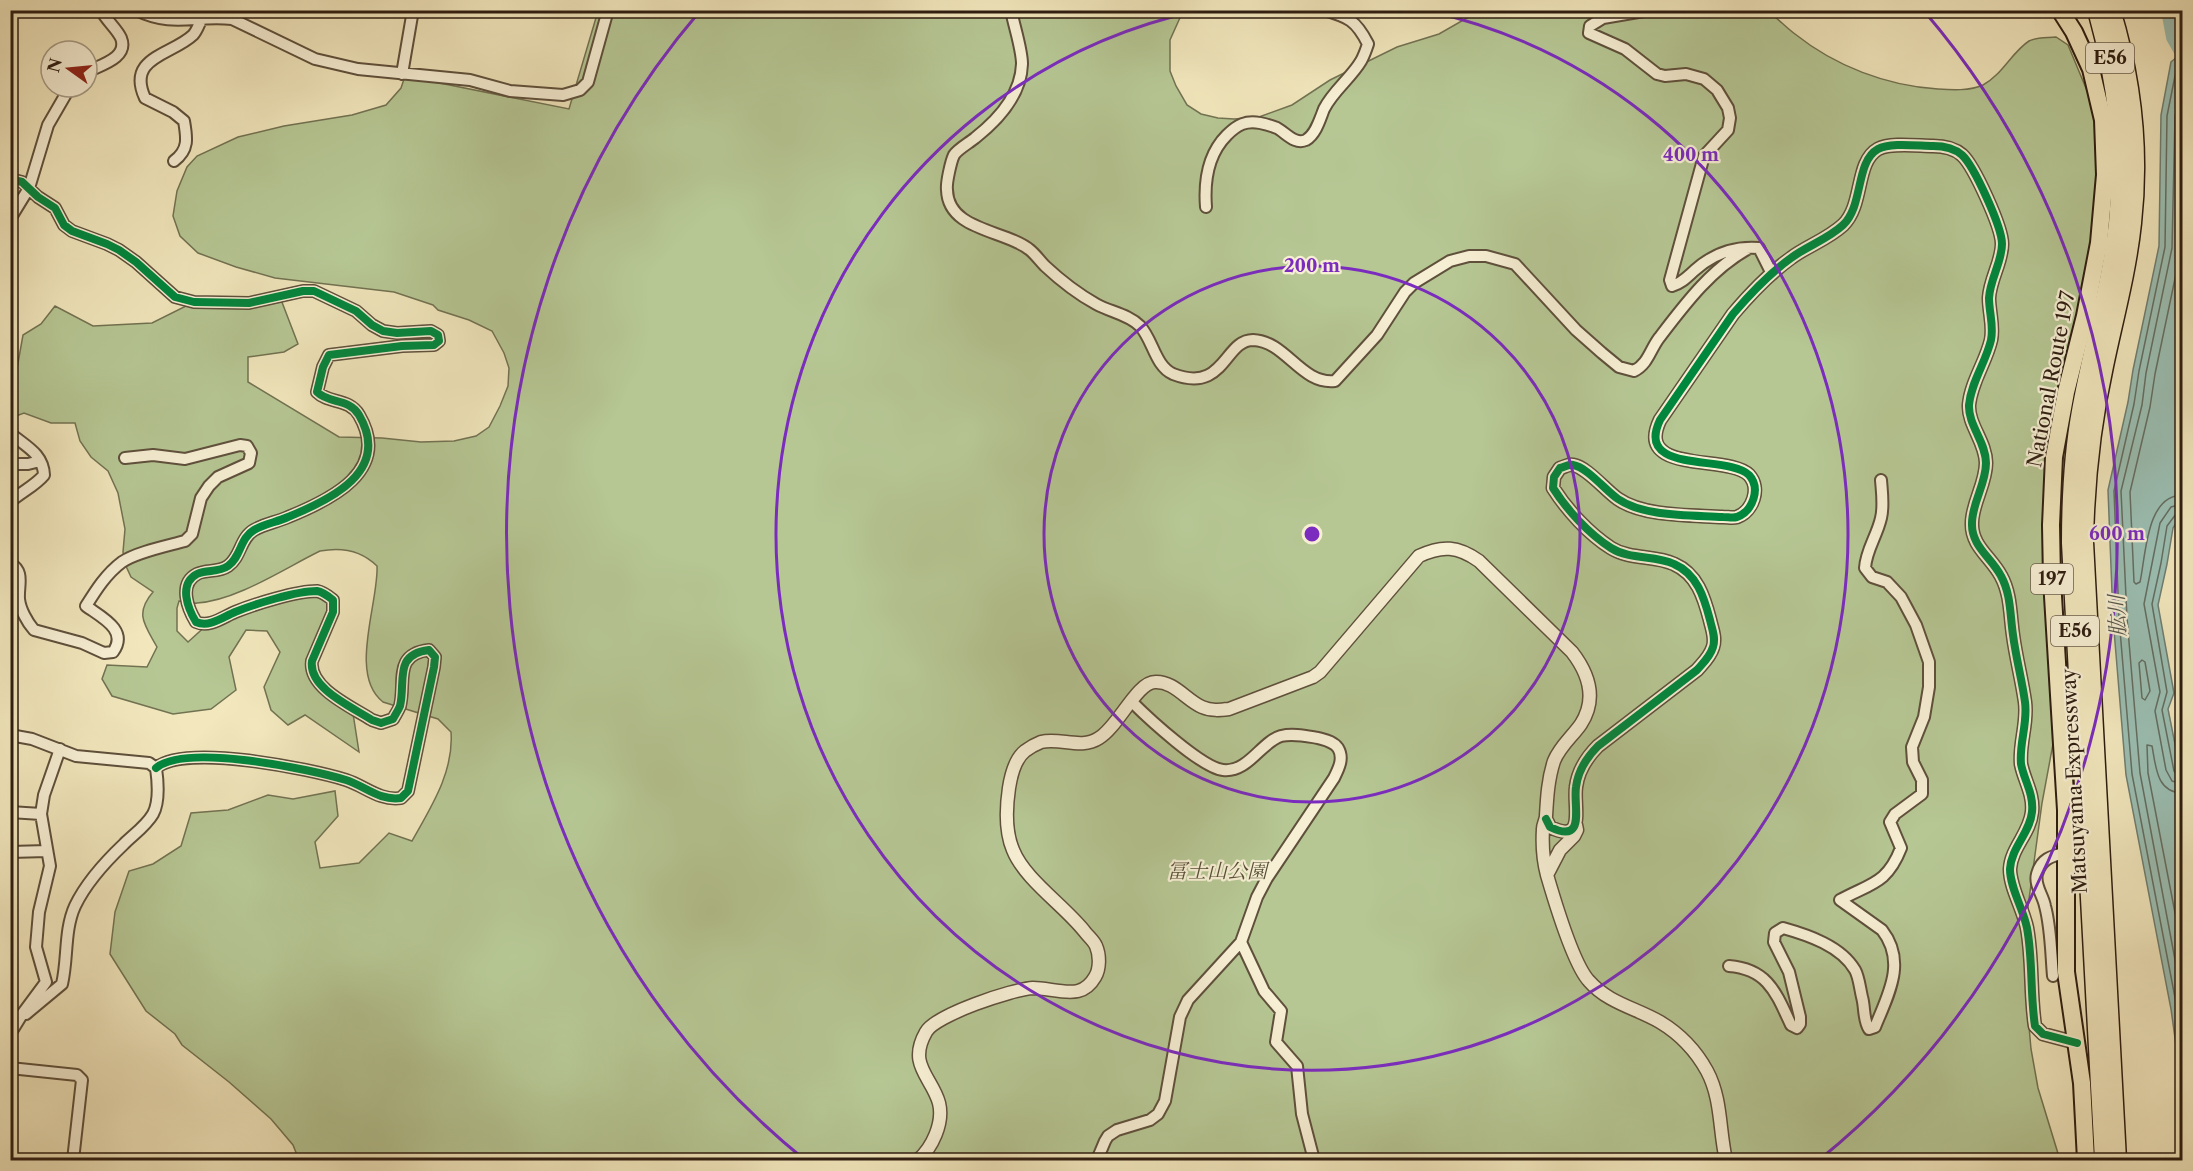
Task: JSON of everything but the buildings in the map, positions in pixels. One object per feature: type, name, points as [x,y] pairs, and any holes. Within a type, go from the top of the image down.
[{"type":"highway","name":"National Route 197","points":[[2060,10],[2074,32],[2091,69],[2103,120],[2104,175],[2099,243],[2054,458],[2051,525],[2066,810],[2066,972],[2082,1083],[2086,1161]]},
{"type":"highway","points":[[2085,10],[2098,40],[2118,105]]},
{"type":"highway","name":"Matsuyama Expressway","points":[[2097,10],[2113,72],[2118,105],[2121,151],[2118,224],[2081,411],[2074,455],[2071,502],[2072,566],[2104,1161]]},
{"type":"highway","name":"Matsuyama Expressway","points":[[2112,10],[2128,82],[2135,149],[2132,223],[2088,456],[2085,522],[2086,587],[2117,1161]]},
{"type":"street","points":[[99,66],[115,58],[122,46],[121,37],[101,10]]},
{"type":"street","points":[[136,10],[150,17],[171,22],[233,15],[328,64],[470,80],[510,91],[563,95],[580,90],[588,82],[608,10]]},
{"type":"street","points":[[402,74],[413,10]]},
{"type":"street","points":[[1011,10],[1022,63],[1018,82],[1007,106],[995,122],[954,154],[946,187],[947,199],[953,210],[966,221],[986,231],[1021,242],[1071,288],[1096,304],[1130,318],[1151,342],[1161,364],[1171,373],[1193,380],[1205,378],[1243,343],[1252,340],[1272,345],[1308,374],[1327,382],[1335,381],[1377,335],[1405,292],[1414,283],[1450,261],[1469,256],[1486,256],[1515,264],[1576,330],[1619,367],[1634,371],[1646,361],[1657,341],[1697,290],[1731,258],[1749,248]]},
{"type":"street","points":[[1206,207],[1205,191],[1211,158],[1219,143],[1236,126],[1247,122],[1259,122],[1277,128],[1295,140],[1308,139],[1318,125],[1325,106],[1362,61],[1368,44],[1360,28],[1347,17],[1324,10]]},
{"type":"street","points":[[1650,10],[1603,18],[1590,26],[1588,33],[1625,49],[1658,74],[1665,76],[1686,74],[1704,79],[1717,90],[1728,108],[1730,118],[1728,130],[1704,156],[1670,280],[1672,286],[1680,283],[1697,268],[1727,250],[1759,248],[1772,274]]},
{"type":"street","points":[[174,161],[183,154],[187,137],[184,121],[173,112],[145,98],[140,88],[142,72],[151,59],[194,35],[202,18]]},
{"type":"street","points":[[10,219],[29,188],[48,125],[63,99]]},
{"type":"street","points":[[1547,875],[1560,850],[1577,830],[1576,788],[1580,771],[1587,757],[1598,746],[1697,670],[1707,659],[1713,646],[1714,636],[1704,599],[1688,573],[1672,563],[1631,556],[1598,539],[1559,498],[1553,488],[1554,477],[1560,468],[1572,465],[1581,467],[1617,499],[1630,506],[1648,511],[1724,518],[1736,517],[1745,512],[1753,503],[1755,488],[1749,475],[1734,467],[1669,456],[1660,449],[1656,439],[1656,429],[1660,420],[1733,314],[1791,258],[1840,228],[1849,218],[1855,207],[1868,157],[1877,149],[1886,146],[1941,146],[1955,150],[1965,157],[1971,166],[2000,228],[2002,241],[2002,253],[1990,286],[1989,301],[1993,330],[1991,344],[1969,404],[1970,417],[1984,449],[1986,462],[1985,474],[1972,519],[1972,533],[1977,545],[2000,574],[2008,591],[2013,638],[2026,705],[2020,752],[2022,767],[2031,794],[2032,809],[2030,825],[2010,864],[2011,877],[2027,931],[2036,1026],[2043,1034],[2077,1043]]},
{"type":"street","points":[[10,179],[22,182],[38,197],[55,208],[64,225],[72,231],[119,250],[175,297],[204,303],[249,303],[303,291],[314,291],[356,311],[383,331],[397,333],[431,331],[438,334],[439,341],[434,345],[402,346],[329,355],[323,367],[317,392],[322,397],[346,403],[355,409],[360,417],[366,435],[367,450],[361,471],[344,488],[289,517],[253,530],[245,539],[235,560],[219,571],[197,574],[189,582],[186,594],[189,610],[196,622],[208,624],[271,601],[319,591],[327,595],[333,600],[333,612],[312,661],[313,676],[322,688],[372,720],[381,723],[393,719],[399,707],[406,661],[416,651],[429,650],[435,657],[434,667],[408,791],[401,798],[394,799],[379,796],[356,783],[339,778],[250,761],[183,758],[156,768]]},
{"type":"street","points":[[10,433],[34,451],[44,475],[10,502]]},
{"type":"street","points":[[10,563],[17,568],[20,574],[21,606],[34,630],[82,643],[104,653],[113,652],[118,646],[118,633],[112,625],[86,606],[99,585],[124,561],[185,540],[192,534],[201,498],[208,486],[218,477],[249,463],[251,453],[247,446],[240,445],[185,459],[153,455],[125,458]]},
{"type":"street","points":[[10,464],[40,461]]},
{"type":"street","points":[[1729,966],[1756,972],[1770,985],[1791,1025],[1797,1028],[1800,1024],[1800,1017],[1789,972],[1774,942],[1775,933],[1784,928],[1811,936],[1846,959],[1856,971],[1866,1024],[1869,1029],[1875,1027],[1890,994],[1895,970],[1893,947],[1888,937],[1882,930],[1840,900],[1882,879],[1896,862],[1901,848],[1890,822],[1895,813],[1922,794],[1922,780],[1913,762],[1912,747],[1924,717],[1929,687],[1929,662],[1916,625],[1901,597],[1887,582],[1872,577],[1865,568],[1866,558],[1881,519],[1883,499],[1881,480]]},
{"type":"street","points":[[918,1161],[926,1153],[935,1135],[940,1116],[939,1102],[921,1069],[920,1050],[926,1030],[939,1019],[1011,991],[1046,988],[1078,991],[1090,985],[1097,974],[1099,962],[1096,947],[1082,928],[1023,867],[1013,850],[1007,823],[1008,798],[1012,773],[1023,753],[1042,742],[1086,744],[1099,738],[1122,716],[1140,688],[1147,683],[1157,681],[1170,684],[1201,706],[1214,710],[1229,709],[1313,677],[1328,663],[1419,556],[1434,548],[1450,548],[1467,552],[1479,561],[1572,652],[1582,665],[1589,681],[1590,695],[1587,711],[1581,724],[1555,759],[1550,774],[1546,819],[1543,826],[1543,858],[1547,875],[1578,962],[1587,980],[1616,1002],[1660,1022],[1680,1036],[1695,1053],[1716,1089],[1726,1161]]},
{"type":"street","points":[[1097,1161],[1108,1136],[1117,1130],[1150,1120],[1158,1114],[1165,1101],[1180,1017],[1188,1000],[1241,942],[1257,897],[1341,764],[1341,754],[1336,745],[1297,734],[1280,736],[1239,767],[1224,770],[1207,765],[1131,702]]},
{"type":"street","points":[[10,735],[32,739],[76,756],[149,763],[156,768],[159,783],[154,813],[111,856],[84,891],[75,907],[70,922],[62,984],[26,1014],[23,1013]]},
{"type":"street","points":[[11,1030],[46,982],[37,955],[36,933],[39,912],[50,874],[41,814],[44,795],[60,749]]},
{"type":"street","points":[[10,813],[41,814]]},
{"type":"street","points":[[1546,819],[1550,827],[1560,832],[1576,825]]},
{"type":"street","points":[[10,852],[47,851]]},
{"type":"street","points":[[2053,976],[2045,905],[2036,882],[2040,866],[2049,856],[2065,853]]},
{"type":"street","points":[[1241,942],[1264,991],[1281,1011],[1276,1042],[1297,1066],[1302,1114],[1314,1161]]},
{"type":"street","points":[[10,1068],[77,1075],[82,1080],[73,1161]]},
{"type":"green space","name":"冨士山公園","points":[[598,11],[1183,11],[1170,40],[1170,71],[1176,86],[1187,105],[1201,114],[1234,119],[1259,117],[1292,105],[1330,80],[1397,47],[1439,34],[1479,11],[1767,11],[1791,31],[1844,65],[1900,84],[1955,90],[1978,87],[1990,81],[2029,41],[2056,37],[2068,45],[2088,93],[2100,134],[2110,205],[2078,385],[2056,462],[2058,696],[2053,744],[2042,803],[2027,914],[2027,1004],[2031,1049],[2038,1088],[2060,1160],[299,1160],[293,1145],[271,1119],[182,1045],[175,1034],[146,1011],[110,954],[115,912],[129,871],[153,864],[181,846],[191,813],[228,810],[268,795],[293,799],[335,791],[338,816],[315,842],[320,868],[359,863],[389,833],[412,841],[440,789],[449,761],[451,732],[438,719],[383,702],[373,690],[366,657],[377,566],[357,553],[336,549],[320,551],[260,583],[228,596],[195,603],[179,601],[177,631],[188,642],[208,624],[236,612],[319,591],[333,600],[311,669],[352,707],[359,752],[305,715],[288,725],[271,710],[264,687],[280,652],[267,631],[246,630],[229,657],[236,690],[211,709],[173,714],[112,696],[102,679],[107,665],[147,667],[157,647],[143,619],[144,607],[153,592],[131,577],[125,564],[123,552],[125,529],[118,493],[108,471],[91,457],[80,441],[75,423],[51,423],[24,413],[11,418],[11,393],[23,335],[41,324],[55,306],[93,326],[152,323],[194,302],[280,297],[298,344],[284,352],[248,357],[248,382],[339,437],[421,442],[454,441],[476,436],[489,427],[508,386],[509,368],[492,331],[469,320],[438,310],[433,305],[394,292],[275,278],[198,253],[180,236],[173,216],[177,191],[187,167],[197,156],[238,137],[284,126],[352,115],[386,105],[401,88],[405,76],[569,109]]},
{"type":"water","name":"肱川","points":[[2182,53],[2182,514],[2173,528],[2158,605],[2174,693],[2168,709],[2182,779],[2182,1089],[2171,1009],[2126,775],[2113,618],[2108,490],[2159,246],[2161,115],[2171,62]]},
{"type":"waterway","points":[[10,19],[27,10]]},
{"type":"waterway","points":[[2169,10],[2174,37],[2182,51]]},
{"type":"cycle path","points":[[1546,819],[1550,827],[1562,831],[1569,831],[1574,827],[1577,781],[1590,755],[1598,746],[1697,670],[1710,654],[1714,640],[1702,595],[1694,580],[1682,568],[1667,561],[1626,554],[1611,548],[1572,513],[1553,488],[1554,477],[1560,468],[1573,465],[1590,475],[1618,499],[1641,509],[1697,516],[1737,517],[1743,514],[1754,499],[1753,480],[1749,475],[1723,465],[1671,456],[1660,449],[1655,437],[1660,420],[1733,314],[1753,291],[1775,270],[1831,234],[1850,217],[1862,173],[1871,155],[1883,147],[1897,145],[1937,146],[1952,149],[1967,161],[1980,184],[1993,211],[2002,244],[1989,298],[1991,340],[1970,397],[1969,412],[1983,448],[1986,463],[1984,478],[1974,508],[1973,531],[1978,545],[1997,569],[2007,590],[2025,702],[2021,764],[2030,793],[2032,812],[2031,820],[2017,847],[2010,869],[2014,891],[2027,928],[2035,1026],[2043,1034],[2077,1043]]},
{"type":"cycle path","points":[[10,179],[22,182],[38,197],[55,208],[64,225],[72,231],[119,250],[175,297],[194,302],[249,303],[303,291],[314,291],[356,311],[383,331],[397,333],[431,331],[438,335],[439,341],[434,345],[402,346],[329,355],[323,367],[317,392],[350,406],[359,415],[367,435],[368,452],[362,467],[352,481],[321,502],[249,533],[236,558],[228,566],[220,570],[197,574],[191,578],[186,590],[188,604],[196,622],[206,624],[264,602],[308,592],[321,592],[333,600],[333,612],[312,661],[313,671],[317,680],[333,696],[381,723],[393,719],[400,706],[403,671],[406,663],[410,657],[429,650],[435,657],[434,667],[408,791],[401,798],[386,797],[329,775],[248,760],[193,758],[171,761],[156,768]]}]
